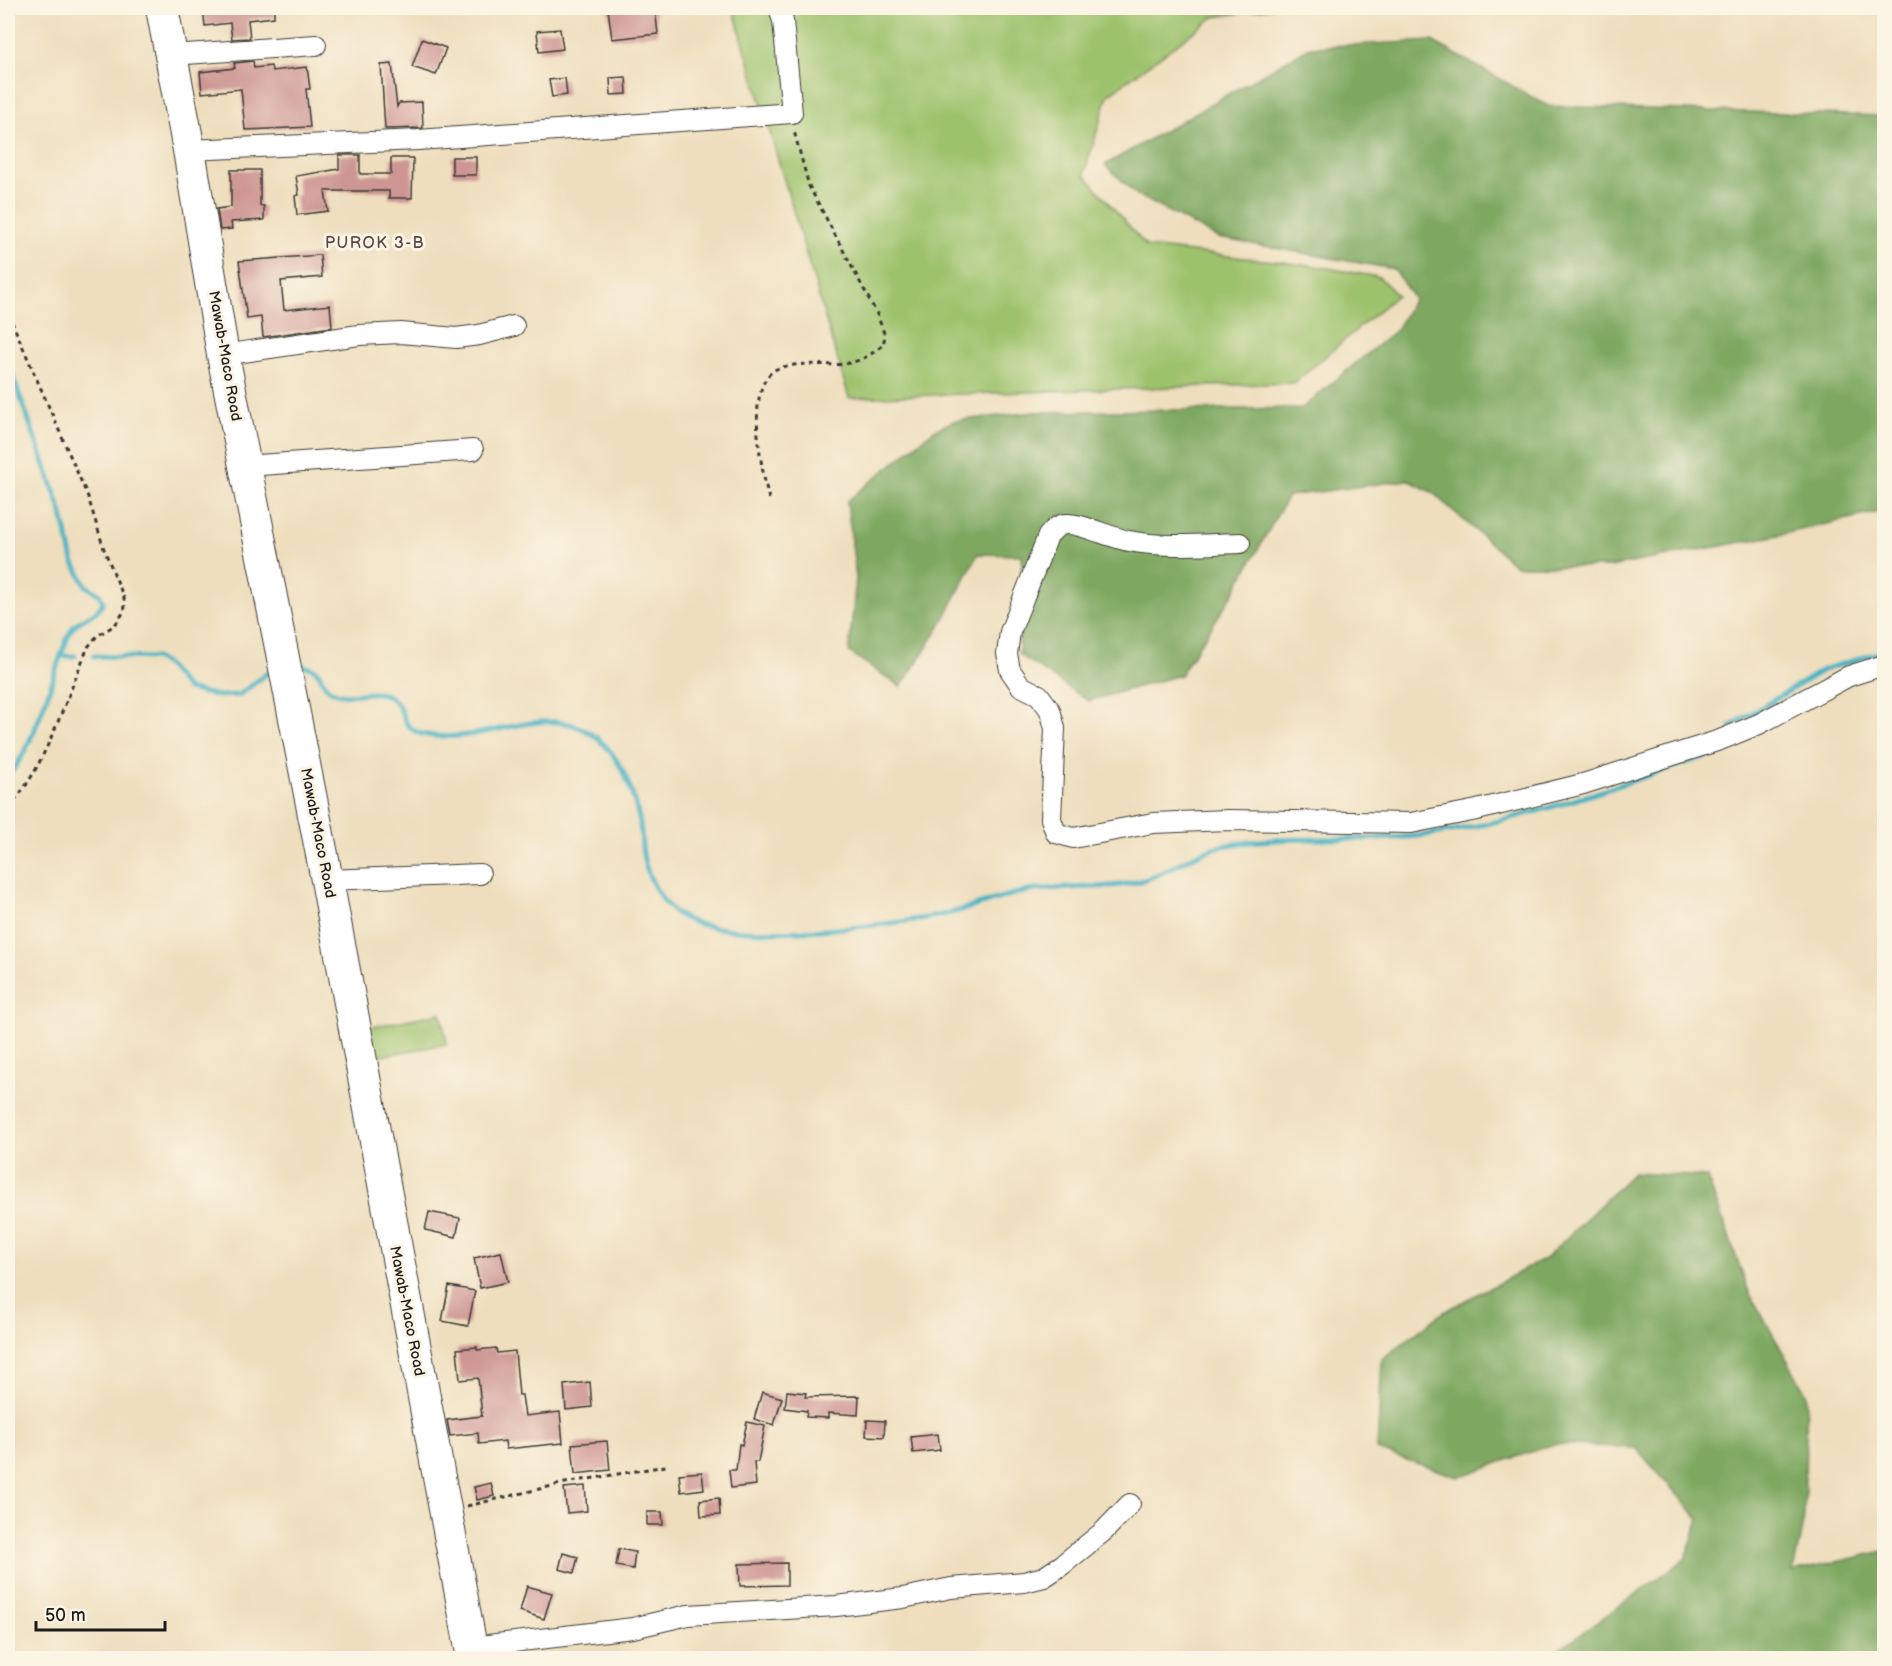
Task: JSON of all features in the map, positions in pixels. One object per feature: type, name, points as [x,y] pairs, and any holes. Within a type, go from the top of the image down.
[{"type":"main road","name":"Mawab-Maco Road","points":[[162,8],[189,150],[223,355],[327,880],[472,1653]]},
{"type":"street","points":[[189,150],[418,140],[792,113],[783,21],[779,8]]},
{"type":"street","points":[[171,55],[316,45]]},
{"type":"street","points":[[223,355],[359,335],[401,333],[456,338],[514,326]]},
{"type":"street","points":[[245,466],[473,450]]},
{"type":"street","points":[[1240,543],[1173,545],[1130,542],[1098,534],[1080,525],[1066,524],[1056,527],[1048,536],[1010,632],[1007,654],[1010,670],[1021,686],[1039,695],[1050,710],[1055,728],[1051,819],[1056,833],[1073,838],[1153,823],[1227,820],[1411,823],[1477,810],[1583,784],[1720,740],[1759,724],[1850,676],[1884,665]]},
{"type":"street","points":[[327,880],[480,874]]},
{"type":"street","points":[[472,1653],[622,1630],[688,1616],[836,1606],[903,1598],[951,1588],[1024,1582],[1044,1576],[1062,1565],[1104,1531],[1130,1504]]},
{"type":"path","points":[[769,499],[758,442],[762,386],[772,371],[782,367],[838,366],[860,360],[883,345],[885,336],[877,314],[809,186],[795,137],[792,113]]},
{"type":"path","points":[[8,313],[88,497],[104,549],[124,598],[125,610],[115,626],[98,636],[88,647],[32,777],[8,806]]},
{"type":"path","points":[[445,1511],[565,1483],[666,1466]]},
{"type":"green space","points":[[733,8],[1273,8],[1214,17],[1108,95],[1084,174],[1147,247],[1309,265],[1379,277],[1397,295],[1294,383],[849,398]]},
{"type":"green space","points":[[1432,41],[1548,106],[1884,116],[1884,511],[1774,536],[1609,567],[1516,566],[1432,492],[1408,480],[1288,496],[1234,592],[1180,675],[1088,701],[1019,654],[1022,555],[978,554],[939,628],[901,687],[849,652],[856,578],[847,501],[933,431],[953,421],[1035,412],[1302,408],[1396,330],[1414,299],[1394,269],[1218,238],[1137,195],[1105,165],[1310,47]]},
{"type":"green space","points":[[441,1013],[447,1044],[376,1057],[370,1027]]},
{"type":"green space","points":[[1633,1173],[1707,1177],[1749,1292],[1807,1395],[1804,1518],[1793,1572],[1884,1551],[1884,1658],[1547,1658],[1685,1559],[1699,1519],[1636,1448],[1554,1444],[1458,1477],[1377,1450],[1382,1359],[1444,1312],[1546,1258]]},
{"type":"building","points":[[203,8],[274,8],[274,17],[248,20],[250,38],[232,39],[230,23],[205,26]]},
{"type":"building","points":[[655,8],[658,34],[612,39],[608,9]]},
{"type":"building","points":[[560,29],[563,49],[539,52],[537,31]]},
{"type":"building","points":[[422,39],[446,48],[436,75],[412,67]]},
{"type":"building","points":[[253,61],[254,68],[271,66],[272,71],[307,67],[310,89],[306,89],[310,127],[245,130],[241,89],[202,93],[200,72],[235,68],[234,63]]},
{"type":"building","points":[[392,64],[397,107],[399,103],[422,102],[423,128],[385,129],[381,65]]},
{"type":"building","points":[[626,77],[627,94],[611,95],[610,78]]},
{"type":"building","points":[[565,78],[567,95],[552,97],[549,80]]},
{"type":"building","points":[[339,155],[360,155],[360,174],[391,174],[391,158],[413,158],[412,198],[389,198],[389,191],[325,191],[328,211],[297,215],[295,196],[299,195],[296,176],[339,169]]},
{"type":"building","points":[[452,157],[476,157],[476,175],[452,175]]},
{"type":"building","points":[[231,170],[260,170],[260,206],[264,206],[264,220],[231,222],[232,229],[220,230],[217,209],[231,207]]},
{"type":"building","points":[[320,255],[322,277],[281,281],[284,310],[330,305],[332,327],[263,337],[261,317],[247,319],[239,261]]},
{"type":"building","points":[[429,1212],[460,1218],[456,1237],[425,1230]]},
{"type":"building","points":[[501,1252],[508,1282],[480,1288],[474,1258]]},
{"type":"building","points":[[449,1286],[475,1291],[468,1326],[442,1321]]},
{"type":"building","points":[[477,1347],[477,1350],[496,1348],[497,1353],[515,1351],[519,1395],[522,1395],[525,1416],[560,1412],[563,1443],[506,1449],[505,1441],[479,1444],[478,1433],[450,1436],[447,1420],[482,1416],[478,1378],[460,1380],[457,1349]]},
{"type":"building","points":[[590,1382],[592,1407],[566,1410],[564,1385]]},
{"type":"building","points":[[787,1391],[806,1393],[805,1397],[859,1396],[858,1415],[828,1413],[828,1418],[806,1417],[807,1411],[785,1408]]},
{"type":"building","points":[[762,1392],[782,1398],[774,1425],[754,1419]]},
{"type":"building","points":[[867,1420],[885,1421],[884,1437],[866,1436]]},
{"type":"building","points":[[747,1422],[765,1426],[758,1462],[754,1462],[756,1485],[731,1488],[729,1470],[736,1470],[739,1444],[742,1445]]},
{"type":"building","points":[[938,1434],[940,1450],[913,1453],[911,1437]]},
{"type":"building","points":[[607,1441],[610,1470],[575,1474],[572,1444]]},
{"type":"building","points":[[702,1472],[704,1489],[681,1492],[679,1474]]},
{"type":"building","points":[[491,1483],[494,1496],[477,1500],[474,1487]]},
{"type":"building","points":[[585,1486],[587,1511],[567,1513],[564,1488]]},
{"type":"building","points":[[719,1498],[720,1515],[701,1516],[700,1500]]},
{"type":"building","points":[[647,1512],[662,1512],[663,1525],[647,1525]]},
{"type":"building","points":[[619,1549],[635,1552],[633,1569],[616,1566]]},
{"type":"building","points":[[563,1553],[578,1557],[574,1573],[559,1569]]},
{"type":"building","points":[[787,1563],[787,1585],[740,1586],[739,1564]]},
{"type":"building","points":[[527,1586],[552,1593],[544,1619],[520,1611]]},
{"type":"waterway","points":[[8,363],[61,510],[73,561],[86,586],[99,594],[103,602],[97,611],[77,623],[70,632],[36,727],[8,776]]},
{"type":"waterway","points":[[1731,726],[1823,670],[1884,651]]},
{"type":"waterway","points":[[63,656],[75,656]]},
{"type":"waterway","points":[[94,656],[155,658],[167,665],[187,689],[218,696],[239,695],[270,671]]},
{"type":"waterway","points":[[299,666],[314,669],[328,689],[334,692],[348,695],[377,693],[390,697],[396,702],[407,724],[417,732],[427,735],[452,736],[551,722],[574,725],[595,737],[619,764],[633,795],[639,818],[643,854],[656,889],[677,914],[700,924],[730,930],[806,931],[883,924],[942,915],[1028,891],[1126,884],[1162,873],[1212,849],[1248,842],[1401,838],[1466,828],[1542,810],[1730,748]]},
{"type":"district","name":"PUROK 3-B","points":[[375,243]]}]
